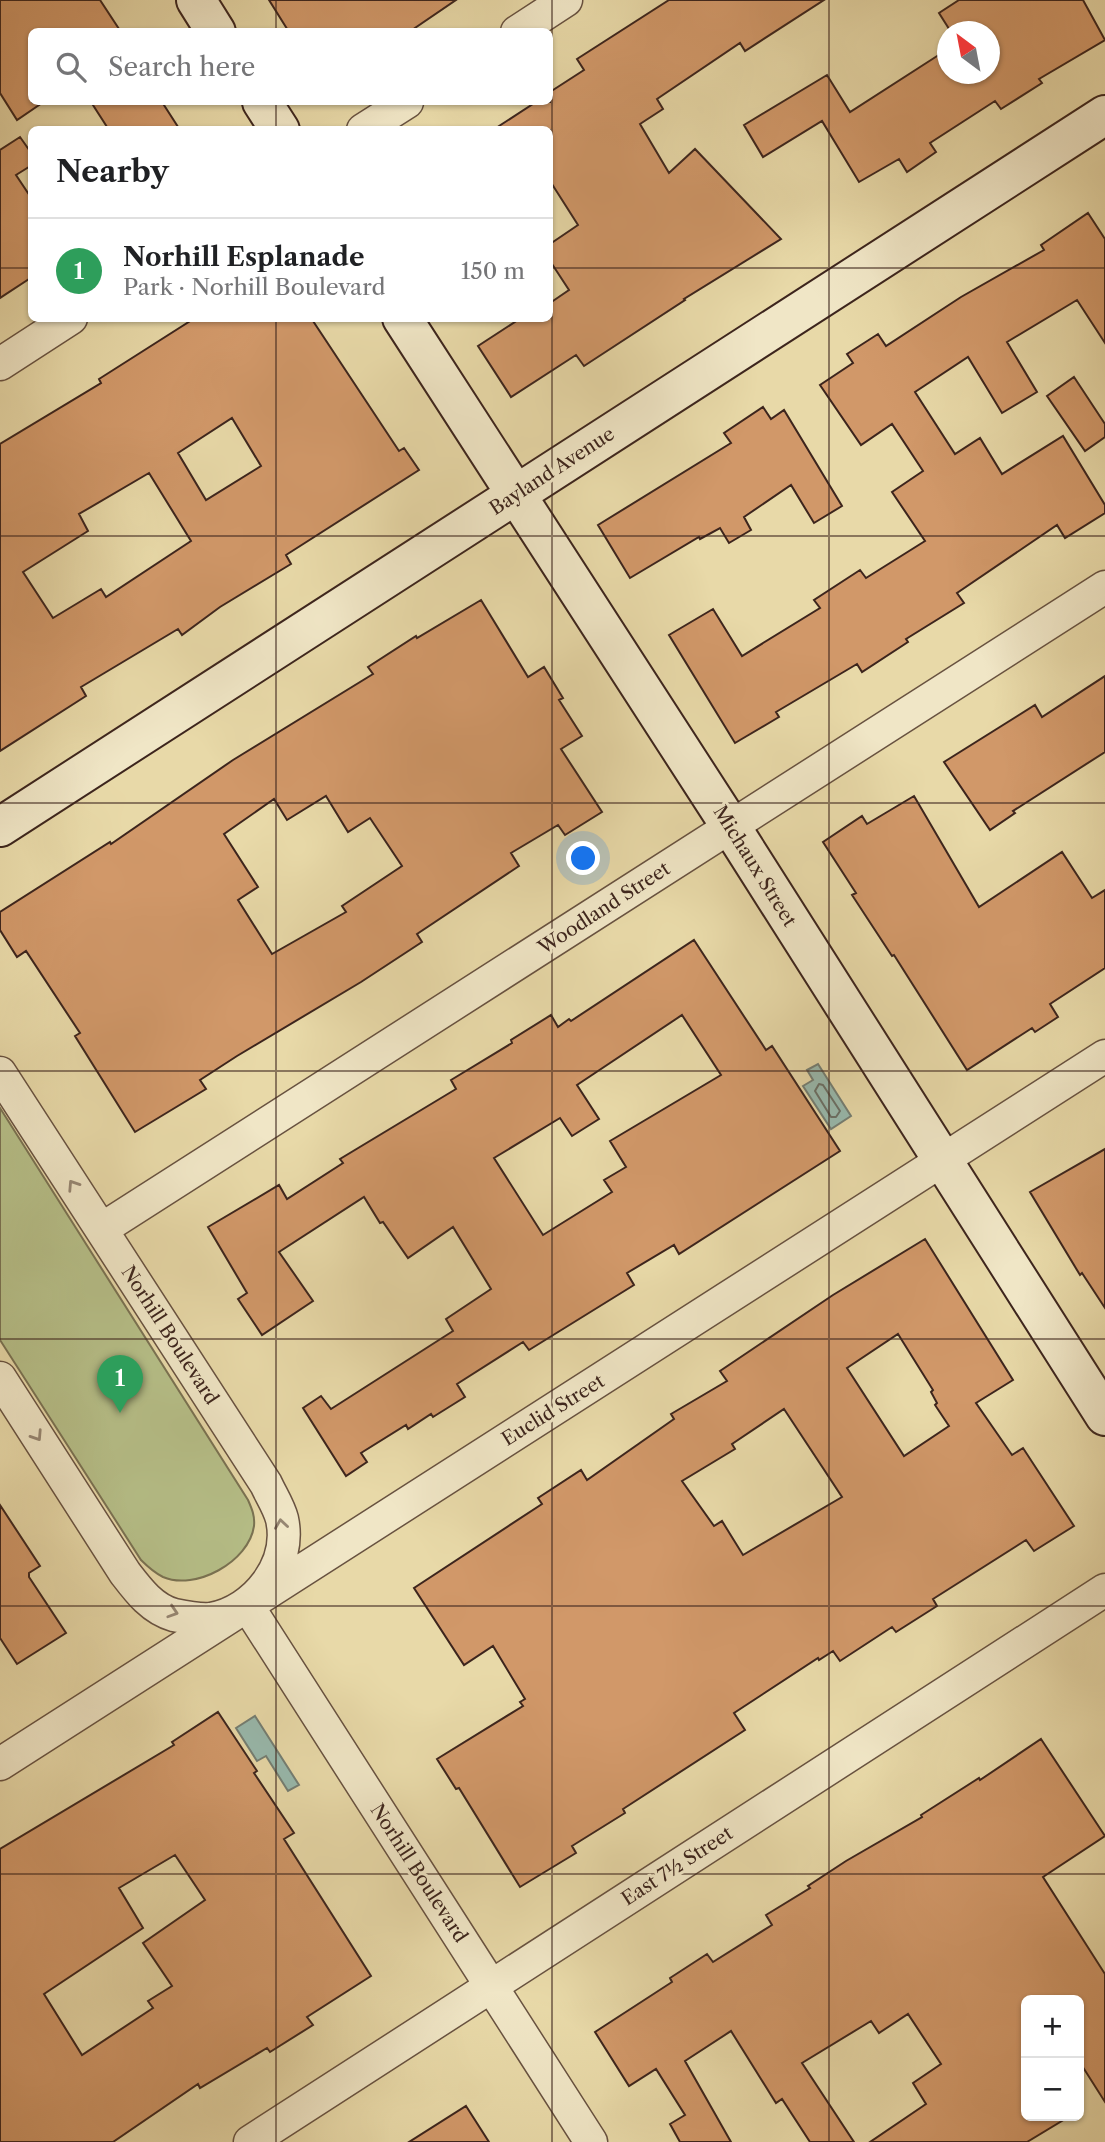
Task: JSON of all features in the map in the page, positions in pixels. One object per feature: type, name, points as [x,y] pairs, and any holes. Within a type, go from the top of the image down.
[{"type":"street","points":[[196,0],[214,28]]},
{"type":"street","points":[[523,28],[566,0]]},
{"type":"street","points":[[264,105],[277,126]]},
{"type":"street","points":[[369,126],[402,105]]},
{"type":"street","name":"Bayland Avenue","points":[[0,827],[1105,115]]},
{"type":"street","points":[[0,364],[65,322]]},
{"type":"street","name":"Michaux Street","points":[[405,322],[731,827],[1105,1416]]},
{"type":"street","name":"Woodland Street","points":[[102,1229],[1105,587]]},
{"type":"street","name":"Euclid Street","points":[[0,1764],[1105,1056]]},
{"type":"street","name":"Norhill Boulevard","points":[[0,1073],[266,1484],[282,1518],[283,1547],[273,1576],[247,1605],[211,1619],[172,1615],[145,1599],[125,1573],[0,1378]]},
{"type":"street","name":"East 7½ Street","points":[[250,2142],[1105,1590]]},
{"type":"street","name":"Norhill Boulevard","points":[[247,1605],[591,2142]]},
{"type":"green space","points":[[0,1108],[248,1500],[254,1519],[250,1539],[231,1562],[205,1577],[176,1580],[163,1577],[141,1560],[0,1340]]},
{"type":"water","points":[[818,1064],[851,1116],[831,1129],[803,1086],[813,1080],[807,1070]]},
{"type":"water","points":[[255,1716],[299,1785],[288,1791],[266,1756],[257,1761],[236,1728]]},
{"type":"building","points":[[0,0],[100,0],[118,28],[28,28],[28,105],[39,105],[17,120],[0,93]]},
{"type":"building","points":[[269,0],[456,0],[415,28],[286,28]]},
{"type":"building","points":[[669,0],[824,0],[745,51],[740,43],[657,99],[663,109],[640,124],[669,173],[695,149],[781,239],[684,299],[584,366],[576,355],[511,397],[478,346],[515,322],[553,322],[553,301],[569,290],[553,266],[553,242],[578,225],[553,186],[553,126],[499,126],[531,105],[553,105],[553,90],[584,70],[577,59]]},
{"type":"building","points":[[959,0],[1083,0],[1105,40],[1039,79],[1042,83],[1001,109],[995,101],[930,143],[936,152],[907,172],[899,159],[859,182],[822,121],[763,157],[744,125],[827,75],[850,112],[937,56],[937,84],[1000,84],[1000,21],[944,21],[939,13]]},
{"type":"building","points":[[93,105],[164,105],[177,126],[106,126]]},
{"type":"building","points":[[20,137],[28,148],[28,168],[16,175],[28,193],[28,280],[0,298],[0,150]]},
{"type":"building","points":[[1088,213],[1105,239],[1105,343],[1077,300],[1007,342],[1037,392],[1002,413],[968,357],[915,392],[955,454],[980,438],[1002,474],[1063,436],[1105,505],[1105,513],[1065,538],[1057,525],[957,593],[964,603],[906,639],[908,642],[862,672],[857,664],[776,712],[779,717],[735,743],[669,635],[713,609],[742,656],[820,608],[814,600],[860,570],[866,578],[925,541],[892,492],[923,471],[892,424],[861,445],[820,385],[853,363],[847,354],[878,334],[886,346],[961,297],[1044,250],[1041,245]]},
{"type":"building","points":[[189,322],[314,322],[399,451],[404,448],[419,470],[286,555],[291,564],[220,607],[182,635],[178,629],[81,687],[86,696],[0,751],[0,444],[101,383],[99,379]],"holes":[[[232,418],[261,466],[206,500],[178,453]],[[149,473],[191,541],[106,597],[101,589],[53,618],[23,572],[88,531],[79,514]]]},
{"type":"building","points":[[1074,377],[1105,424],[1105,437],[1085,451],[1047,396]]},
{"type":"building","points":[[763,407],[771,419],[784,410],[842,506],[814,523],[791,485],[744,517],[751,530],[729,543],[720,528],[700,539],[699,537],[630,578],[598,525],[731,443],[724,433]]},
{"type":"building","points":[[481,600],[528,677],[544,667],[563,698],[559,700],[582,736],[561,749],[602,812],[565,835],[558,825],[511,853],[519,866],[417,934],[422,942],[200,1080],[206,1089],[135,1132],[75,1036],[80,1033],[26,951],[17,957],[0,930],[0,912],[110,842],[111,844],[233,760],[373,674],[368,667],[416,636],[417,638]],"holes":[[[326,796],[348,832],[370,818],[402,866],[342,906],[346,912],[272,954],[238,900],[258,887],[224,834],[274,799],[287,820]]]},
{"type":"building","points":[[1105,676],[1105,752],[1013,811],[1015,813],[990,830],[944,762],[1035,705],[1042,717]]},
{"type":"building","points":[[914,796],[979,907],[1062,852],[1092,898],[1105,890],[1105,968],[1050,1004],[1058,1017],[1035,1032],[1032,1028],[967,1070],[894,955],[892,956],[852,895],[856,893],[823,842],[862,816],[867,824]]},
{"type":"building","points":[[694,940],[766,1050],[772,1046],[840,1151],[679,1254],[674,1245],[627,1273],[634,1285],[529,1350],[523,1342],[457,1384],[465,1397],[408,1429],[406,1425],[361,1453],[367,1462],[346,1476],[303,1408],[321,1396],[331,1409],[453,1331],[446,1319],[491,1289],[453,1227],[408,1258],[383,1222],[380,1223],[364,1197],[279,1252],[313,1301],[262,1335],[238,1299],[247,1293],[208,1227],[279,1185],[287,1199],[343,1163],[340,1159],[456,1089],[451,1080],[512,1043],[511,1040],[551,1015],[558,1027],[569,1019],[571,1021]],"holes":[[[682,1015],[721,1075],[610,1141],[626,1167],[604,1180],[612,1192],[543,1235],[494,1158],[560,1118],[572,1136],[599,1119],[577,1085]]]},
{"type":"building","points":[[1105,1149],[1105,1308],[1082,1273],[1080,1275],[1030,1192]]},
{"type":"building","points":[[925,1239],[1013,1380],[976,1403],[1012,1455],[1023,1448],[1074,1526],[1034,1551],[1026,1540],[933,1599],[937,1606],[896,1632],[892,1627],[840,1661],[833,1651],[819,1660],[818,1658],[734,1713],[745,1730],[623,1809],[625,1813],[572,1846],[576,1853],[520,1887],[459,1788],[456,1789],[437,1759],[523,1706],[520,1702],[525,1699],[493,1646],[464,1665],[414,1588],[542,1504],[538,1498],[581,1470],[587,1480],[674,1419],[671,1414],[727,1381],[720,1371],[833,1295]],"holes":[[[898,1334],[933,1390],[931,1392],[937,1403],[935,1405],[949,1426],[904,1456],[847,1368]],[[784,1409],[842,1497],[743,1555],[722,1521],[714,1526],[682,1481],[735,1449],[732,1444]]]},
{"type":"building","points":[[0,1505],[40,1566],[29,1573],[29,1577],[66,1633],[17,1664],[0,1638]]},
{"type":"building","points":[[218,1712],[294,1833],[284,1839],[371,1976],[307,2017],[313,2025],[270,2052],[267,2048],[200,2088],[198,2084],[113,2142],[0,2142],[0,1849],[174,1745],[172,1742]],"holes":[[[175,1855],[205,1900],[143,1943],[172,1986],[148,2001],[153,2008],[82,2055],[44,1994],[143,1928],[119,1888]]]},
{"type":"building","points":[[1041,1739],[1105,1836],[1043,1877],[1105,1974],[1105,2102],[1084,2069],[1084,1995],[1021,1995],[1021,2121],[1062,2121],[1027,2142],[870,2142],[926,2104],[913,2083],[941,2064],[908,2014],[879,2033],[871,2021],[802,2063],[854,2142],[810,2142],[782,2099],[776,2103],[731,2031],[685,2061],[731,2142],[680,2142],[670,2124],[685,2115],[656,2069],[629,2086],[595,2032],[672,1982],[670,1978],[707,1954],[713,1962],[772,1925],[766,1915],[810,1888],[808,1886],[846,1861],[922,1817],[921,1815],[979,1778],[980,1780]]},
{"type":"building","points":[[466,2106],[489,2142],[409,2142]]},
{"type":"place","name":"Norhill Esplanade","points":[[120,1413]]}]
